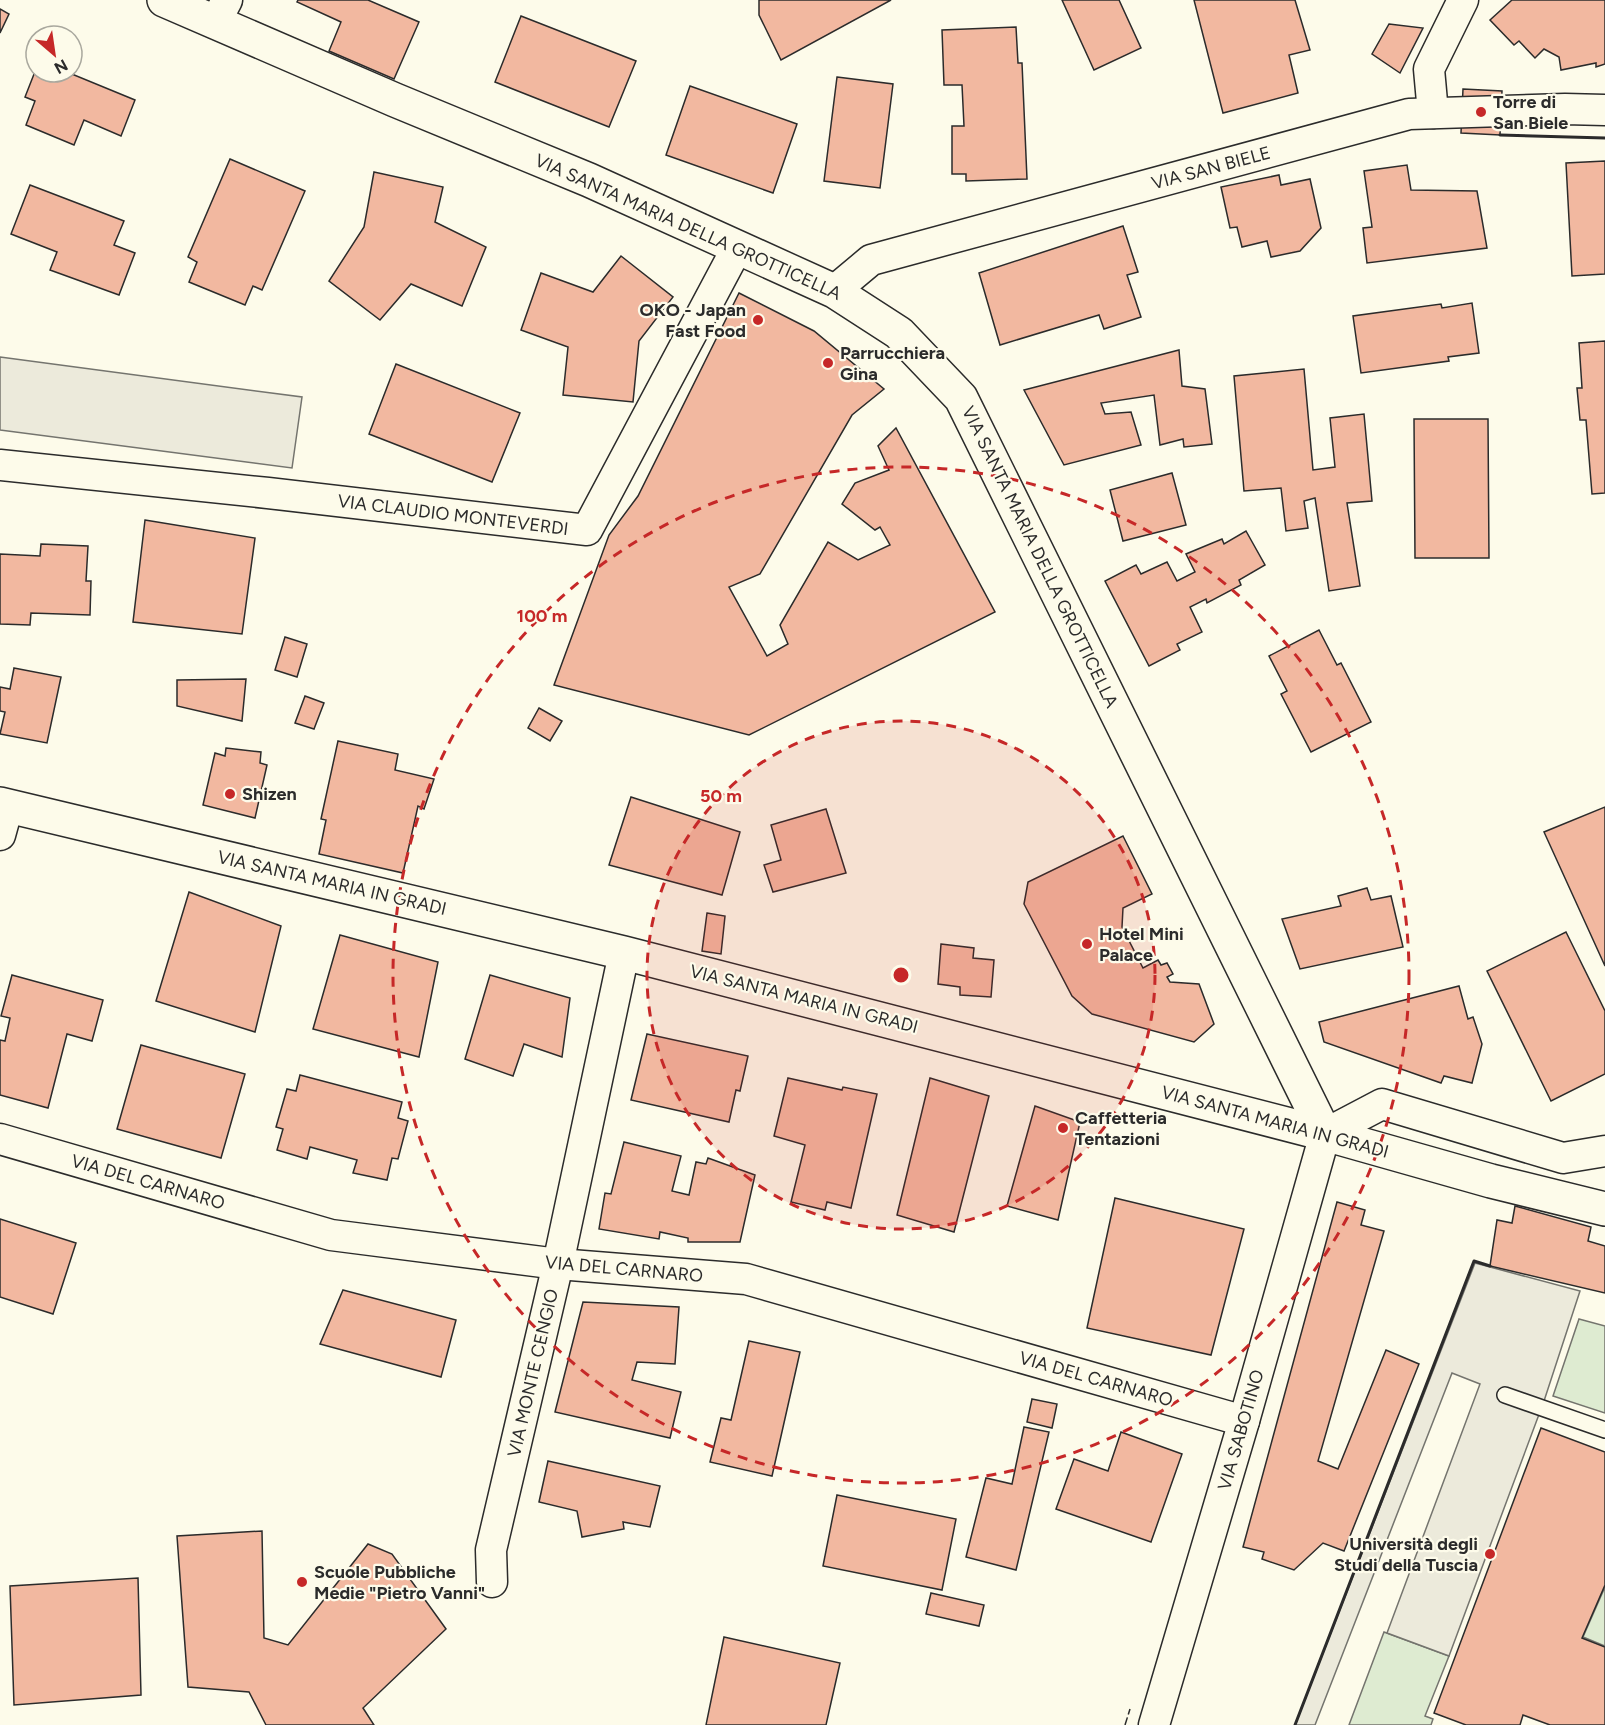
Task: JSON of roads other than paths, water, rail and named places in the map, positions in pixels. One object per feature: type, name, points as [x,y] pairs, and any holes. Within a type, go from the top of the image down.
[{"type":"street","name":"VIA SANTA MARIA DELLA GROTTICELLA","points":[[164,0],[221,11],[834,291],[899,333],[961,398],[1325,1134]]},
{"type":"street","points":[[1433,113],[1429,69],[1463,0]]},
{"type":"street","name":"VIA SAN BIELE","points":[[834,291],[871,260],[1409,114],[1565,109],[1605,110]]},
{"type":"street","name":"VIA CLAUDIO MONTEVERDI","points":[[0,465],[268,493],[587,531],[737,248]]},
{"type":"street","name":"VIA SANTA MARIA IN GRADI","points":[[3,815],[624,953],[1325,1134],[1491,1181],[1605,1209]]},
{"type":"street","name":"VIA MONTE CENGIO","points":[[492,1582],[491,1550],[558,1264],[624,953]]},
{"type":"street","points":[[1325,1134],[1382,1104],[1563,1158],[1605,1151]]},
{"type":"street","name":"VIA SABOTINO","points":[[1154,1725],[1244,1421],[1325,1134]]},
{"type":"street","name":"VIA DEL CARNARO","points":[[0,1139],[331,1235],[558,1264],[746,1279],[1244,1421]]},
{"type":"lane","points":[[1505,1395],[1605,1430]]},
{"type":"place","name":"Torre di San Biele","points":[[1481,112]]},
{"type":"place","name":"OKO - Japan Fast Food","points":[[758,320]]},
{"type":"place","name":"Parrucchiera Gina","points":[[828,363]]},
{"type":"place","name":"Shizen","points":[[230,794]]},
{"type":"place","name":"Hotel Mini Palace","points":[[1087,944]]},
{"type":"place","name":"Caffetteria Tentazioni","points":[[1063,1128]]},
{"type":"place","name":"Università degli Studi della Tuscia","points":[[1490,1554]]},
{"type":"place","name":"Scuole Pubbliche Medie \"Pietro Vanni\"","points":[[302,1582]]}]
